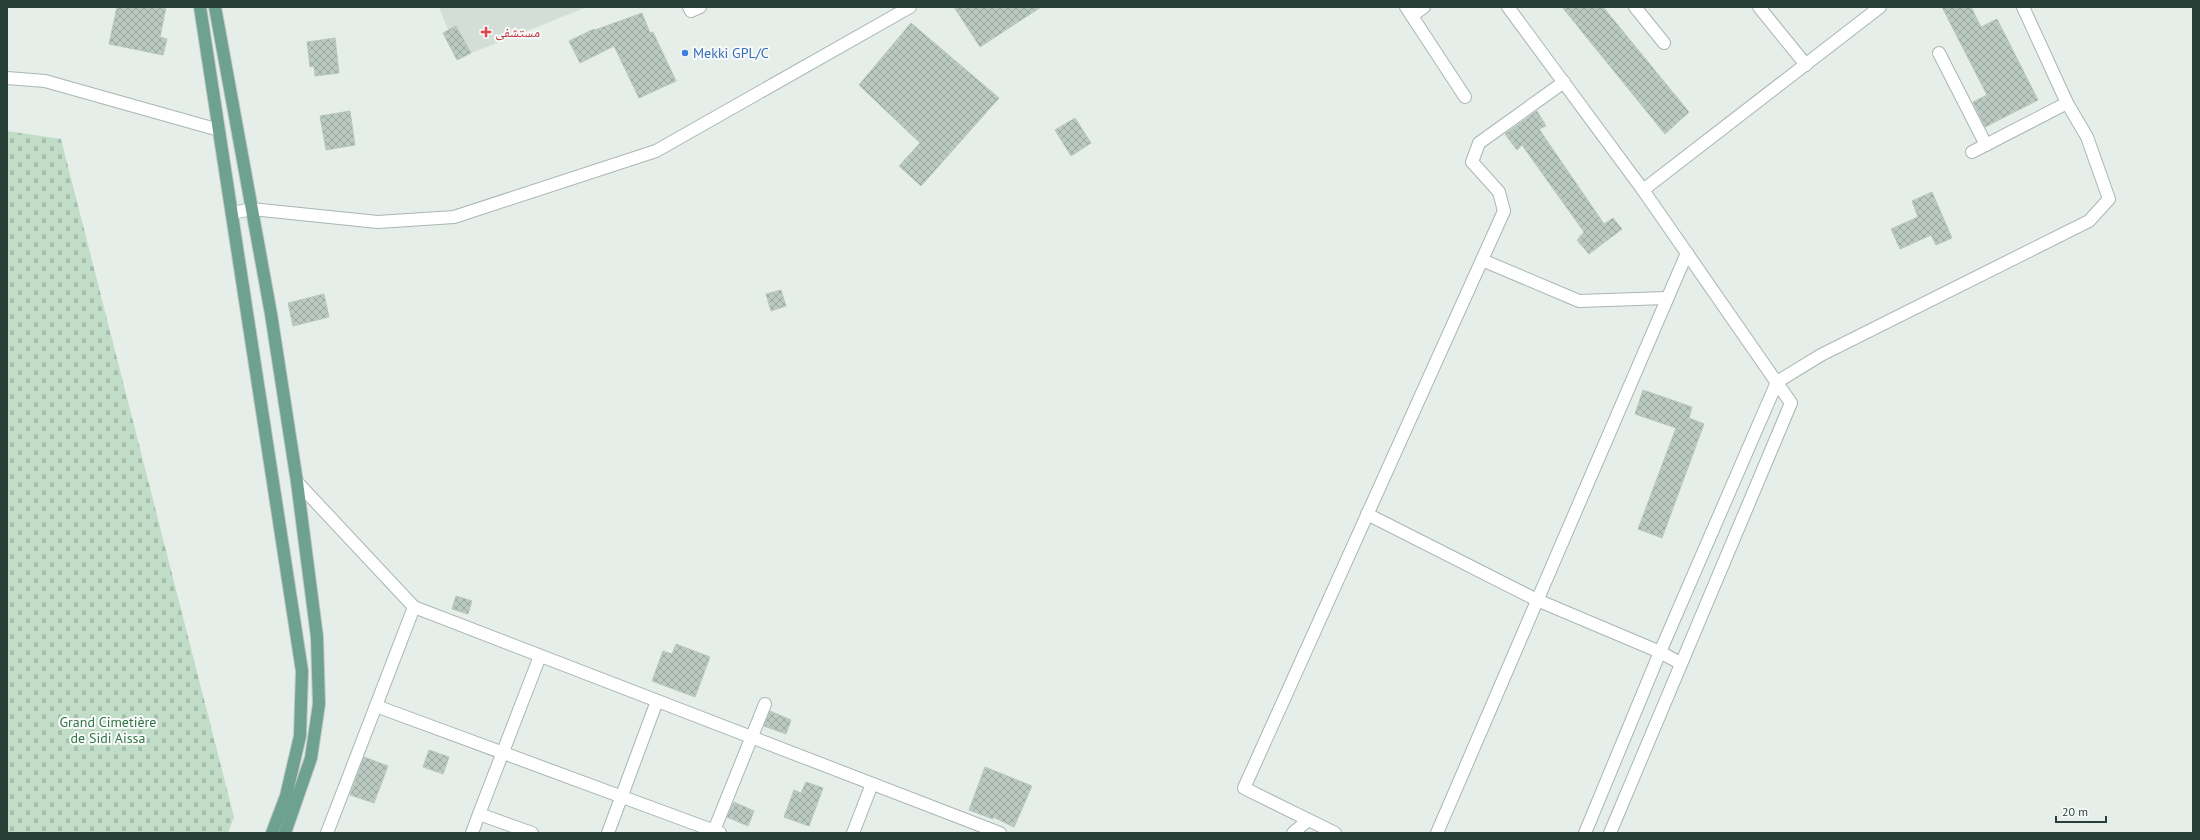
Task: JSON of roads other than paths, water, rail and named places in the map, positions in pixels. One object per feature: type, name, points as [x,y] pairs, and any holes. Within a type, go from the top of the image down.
[{"type":"main road","points":[[200,7],[302,671],[300,736],[286,796],[272,833]]},
{"type":"main road","points":[[215,7],[252,209],[297,482],[317,637],[319,704],[311,758],[285,833]]},
{"type":"street","points":[[689,7],[691,11],[700,7]]},
{"type":"street","points":[[232,212],[252,209],[378,222],[454,216],[656,151],[910,7]]},
{"type":"street","points":[[1424,7],[1409,11],[1465,97]]},
{"type":"street","points":[[1508,7],[1643,190],[1791,403],[1680,663],[1610,833]]},
{"type":"street","points":[[1635,7],[1664,43]]},
{"type":"street","points":[[1759,7],[1806,65]]},
{"type":"street","points":[[1643,190],[1880,7]]},
{"type":"street","points":[[1585,833],[1660,652],[1777,382],[1821,356],[2089,221],[2109,199],[2088,138],[2066,103],[2023,7]]},
{"type":"street","points":[[1939,53],[1986,145]]},
{"type":"street","points":[[7,78],[45,81],[219,130]]},
{"type":"street","points":[[1335,833],[1307,821],[1244,788],[1504,212],[1499,192],[1488,177],[1472,162],[1478,143],[1564,82]]},
{"type":"street","points":[[1972,152],[2066,103]]},
{"type":"street","points":[[1437,833],[1686,253]]},
{"type":"street","points":[[1482,260],[1579,301],[1666,298]]},
{"type":"street","points":[[297,482],[414,607],[872,784],[984,830],[1000,833]]},
{"type":"street","points":[[1367,514],[1537,600],[1660,652],[1680,663]]},
{"type":"street","points":[[327,833],[414,607]]},
{"type":"street","points":[[472,833],[540,656]]},
{"type":"street","points":[[608,833],[657,701]]},
{"type":"street","points":[[376,706],[716,832],[765,704]]},
{"type":"street","points":[[853,833],[872,784]]},
{"type":"street","points":[[479,814],[532,833]]},
{"type":"street","points":[[1293,833],[1307,821]]},
{"type":"place","name":"مستشفى","points":[[486,32]]},
{"type":"place","name":"Mekki GPL/C","points":[[685,53]]},
{"type":"park label","name":"Grand Cimetière de Sidi Aissa","points":[[108,730]]}]
